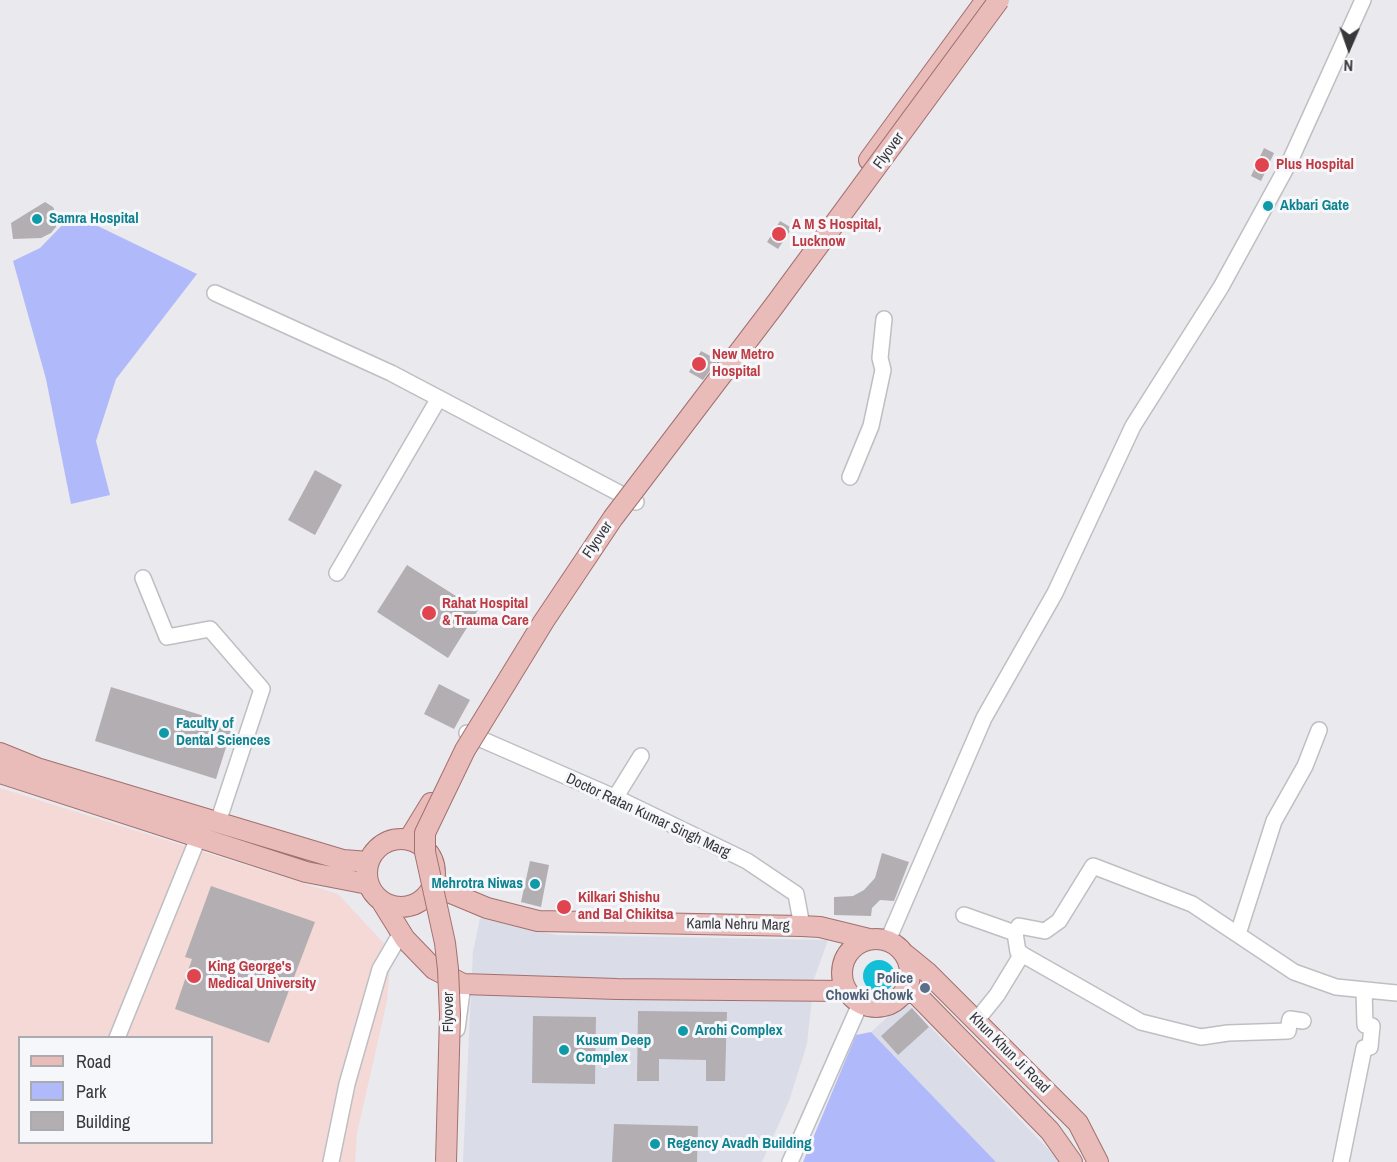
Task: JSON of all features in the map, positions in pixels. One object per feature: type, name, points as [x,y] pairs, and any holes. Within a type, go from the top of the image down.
[{"type":"main road","points":[[409,839],[474,735],[597,553],[629,499],[745,333],[986,0]]},
{"type":"main road","name":"Flyover","points":[[446,1162],[448,969],[446,943],[424,852],[425,833],[465,750],[544,621],[613,518],[774,306],[999,0]]},
{"type":"main road","points":[[629,499],[789,302],[1010,0]]},
{"type":"main road","points":[[382,902],[404,907],[419,902],[429,892],[435,881],[435,867],[431,855],[432,834],[474,735]]},
{"type":"main road","points":[[0,753],[198,838],[306,872],[368,884]]},
{"type":"main road","points":[[0,773],[218,822],[344,860],[369,862]]},
{"type":"main road","points":[[431,855],[422,846],[409,839],[394,839],[383,843],[374,852],[369,862],[368,884],[401,933],[434,969],[463,984],[853,997],[879,1007],[894,1002],[904,992],[909,981],[910,968],[906,955],[879,940],[858,943],[844,958],[842,979],[853,997]]},
{"type":"main road","name":"Kamla Nehru Marg","points":[[435,881],[451,893],[488,908],[538,921],[820,927],[879,940]]},
{"type":"main road","name":"Khun Khun Ji Road","points":[[906,955],[928,973],[1078,1123],[1098,1162]]},
{"type":"main road","name":"Khun Khun Ji Road","points":[[904,992],[916,994],[1050,1131],[1072,1162]]},
{"type":"street","points":[[879,940],[984,718],[1055,593],[1133,426],[1221,287],[1290,161],[1363,0]]},
{"type":"street","points":[[215,293],[439,398],[629,499]]},
{"type":"street","points":[[850,477],[871,426],[881,381],[883,370],[880,358],[884,319]]},
{"type":"street","points":[[337,573],[439,398]]},
{"type":"street","points":[[144,578],[167,637],[210,628],[262,689],[218,822]]},
{"type":"street","points":[[1238,934],[1274,821],[1305,766],[1319,730]]},
{"type":"street","name":"Doctor Ratan Kumar Singh Marg","points":[[474,735],[615,798],[747,861],[796,894],[802,926]]},
{"type":"street","points":[[615,798],[641,756]]},
{"type":"street","points":[[118,1036],[198,838]]},
{"type":"street","points":[[1303,1021],[1290,1019],[1288,1031],[1228,1033],[1201,1037],[1141,1023],[1018,952],[1015,933],[1019,926],[1045,932],[1059,921],[1093,866],[1192,904],[1294,972],[1336,987],[1397,993]]},
{"type":"street","points":[[964,915],[1015,933]]},
{"type":"street","points":[[331,1162],[347,1084],[380,969],[401,933]]},
{"type":"street","points":[[976,1021],[997,995],[1022,954]]},
{"type":"street","points":[[438,1162],[463,984]]},
{"type":"street","points":[[1341,1162],[1364,1048],[1370,1047],[1372,1026],[1365,1026],[1364,990]]},
{"type":"street","points":[[790,1162],[853,997]]},
{"type":"shaded area","name":"King George's Medical University","points":[[0,788],[338,894],[391,951],[387,1001],[357,1133],[355,1162],[0,1162]]},
{"type":"shaded area","points":[[480,918],[556,935],[828,940],[814,979],[807,1044],[789,1101],[762,1162],[463,1162],[473,952]]},
{"type":"shaded area","points":[[879,960],[891,964],[895,976],[891,988],[879,992],[867,988],[863,976],[867,964]]},
{"type":"shaded area","points":[[905,1001],[1059,1162],[996,1162],[871,1032]]},
{"type":"green space","points":[[73,214],[197,274],[116,379],[96,441],[110,495],[71,504],[46,379],[13,261],[40,248]]},
{"type":"green space","points":[[871,1032],[996,1162],[803,1162],[856,1035]]},
{"type":"building","points":[[1264,148],[1274,153],[1261,181],[1251,176]]},
{"type":"building","name":"Samra Hospital","points":[[45,202],[53,207],[57,216],[56,227],[51,233],[41,238],[13,239],[11,223]]},
{"type":"building","points":[[780,221],[792,228],[778,249],[767,242]]},
{"type":"building","points":[[701,351],[718,360],[703,380],[689,372]]},
{"type":"building","points":[[315,470],[342,485],[315,535],[288,520]]},
{"type":"building","points":[[407,565],[478,610],[448,658],[377,612]]},
{"type":"building","points":[[439,684],[470,700],[454,729],[424,714]]},
{"type":"building","name":"Faculty of Dental Sciences","points":[[111,687],[233,725],[216,779],[95,741]]},
{"type":"building","points":[[882,853],[909,862],[894,901],[880,900],[872,908],[871,916],[834,915],[834,897],[853,896],[864,890],[875,878]]},
{"type":"building","name":"Mehrotra Niwas","points":[[530,861],[549,865],[541,907],[521,902]]},
{"type":"building","points":[[211,886],[315,922],[269,1043],[175,1009],[192,959],[185,957]]},
{"type":"building","points":[[912,1008],[929,1027],[898,1055],[881,1036]]},
{"type":"building","name":"Arohi Complex","points":[[638,1011],[727,1012],[725,1081],[706,1081],[706,1060],[659,1059],[659,1081],[637,1081]]},
{"type":"building","name":"Kusum Deep Complex","points":[[533,1016],[596,1017],[595,1084],[532,1083]]},
{"type":"building","name":"Regency Avadh Building","points":[[614,1124],[698,1126],[697,1162],[612,1162]]},
{"type":"place","name":"Plus Hospital","points":[[1262,165]]},
{"type":"place","name":"Akbari Gate","points":[[1268,206]]},
{"type":"place","name":"Samra Hospital","points":[[37,219]]},
{"type":"place","name":"A M S Hospital, Lucknow","points":[[779,234]]},
{"type":"place","name":"New Metro Hospital","points":[[699,364]]},
{"type":"place","name":"Rahat Hospital & Trauma Care","points":[[429,613]]},
{"type":"place","name":"Faculty of Dental Sciences","points":[[164,733]]},
{"type":"place","name":"Mehrotra Niwas","points":[[535,884]]},
{"type":"place","name":"Kilkari Shishu and Bal Chikitsa","points":[[564,907]]},
{"type":"place","name":"King George's Medical University","points":[[194,976]]},
{"type":"place","name":"Police Chowki Chowk","points":[[925,988]]},
{"type":"place","name":"Arohi Complex","points":[[683,1031]]},
{"type":"place","name":"Kusum Deep Complex","points":[[564,1050]]},
{"type":"place","name":"Regency Avadh Building","points":[[655,1144]]}]
